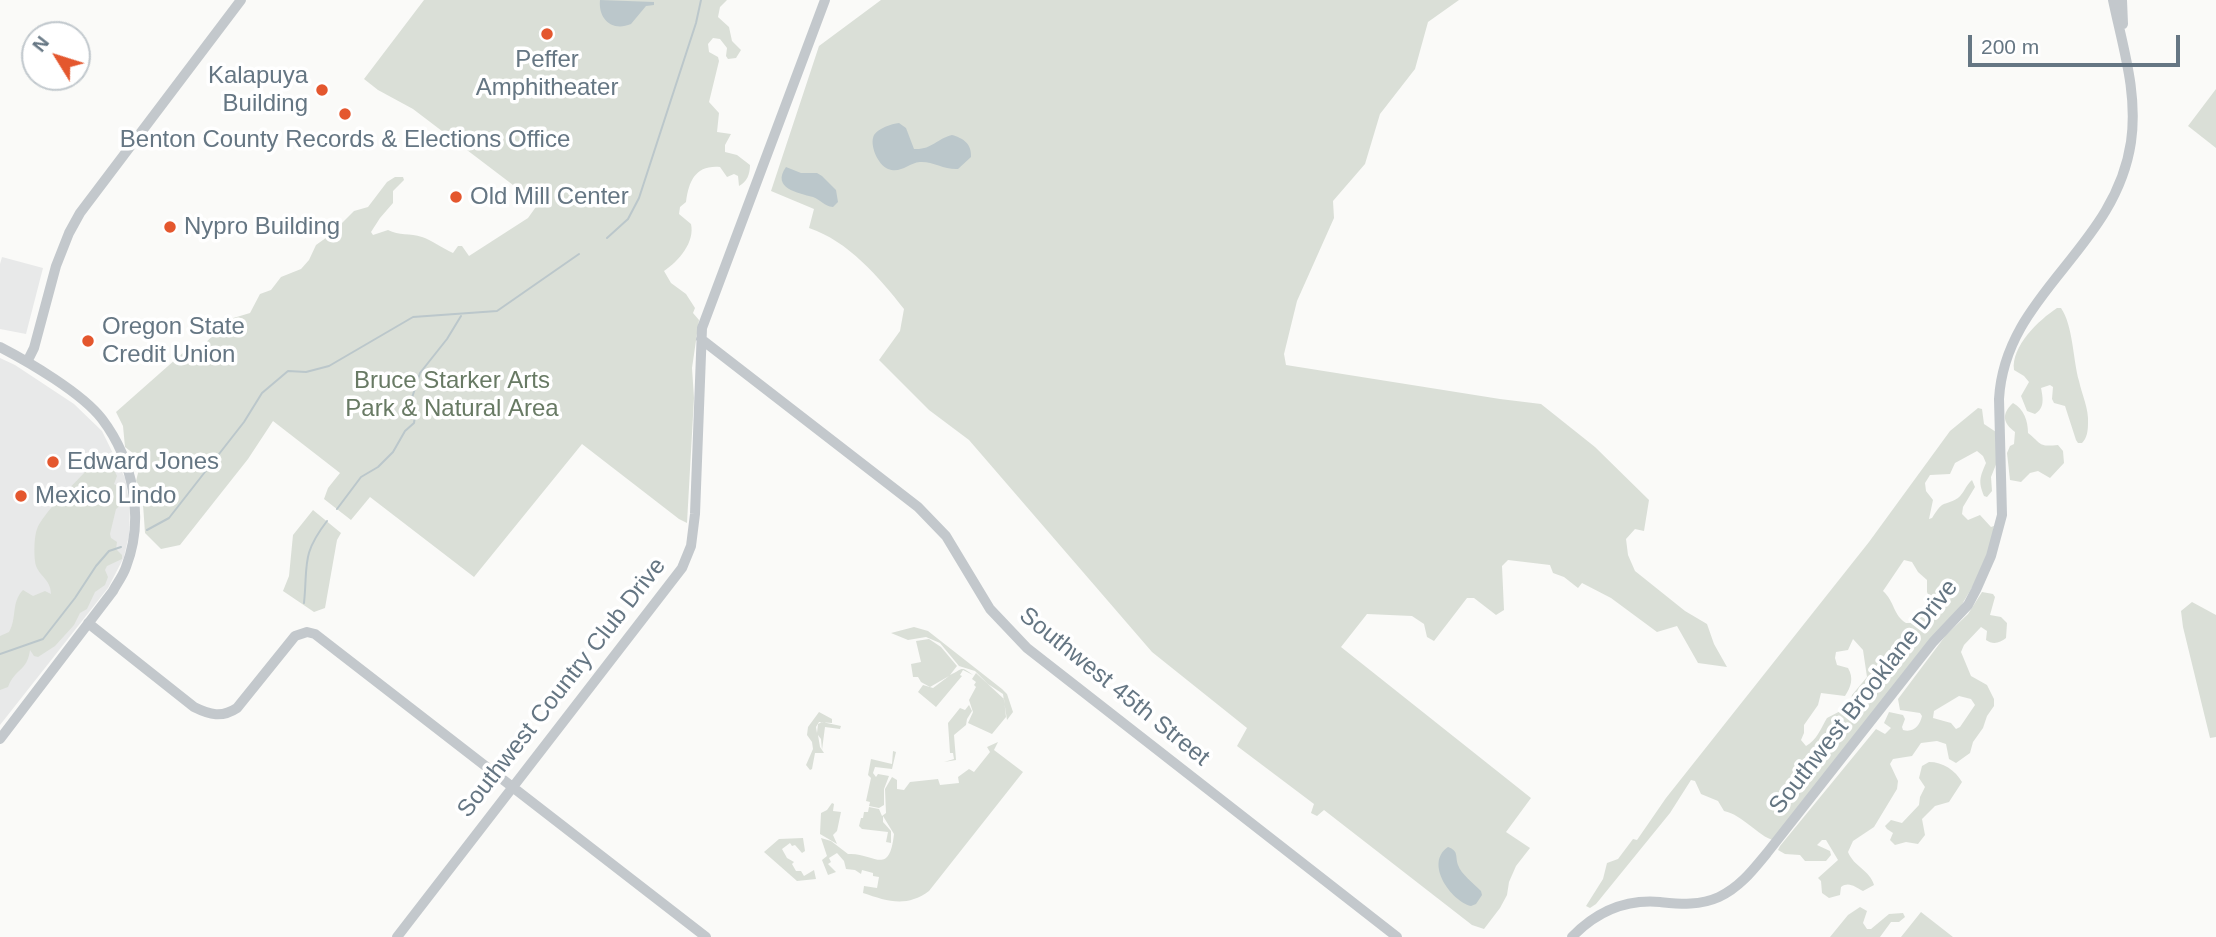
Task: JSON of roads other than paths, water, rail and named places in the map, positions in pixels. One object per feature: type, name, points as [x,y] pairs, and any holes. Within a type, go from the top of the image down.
[{"type":"street","points":[[27,362],[34,348],[63,247],[80,213],[241,0]]},
{"type":"street","name":"Southwest Country Club Drive","points":[[397,937],[671,584],[688,555],[695,514],[701,339],[705,321],[825,0]]},
{"type":"street","name":"Southwest Brooklane Drive","points":[[1572,937],[1598,915],[1622,905],[1645,902],[1694,904],[1718,897],[1741,882],[1767,853],[1933,642],[1968,604],[1991,556],[2002,515],[1999,398],[2006,356],[2028,313],[2102,220],[2116,193],[2127,160],[2133,104],[2131,82],[2113,0]]},
{"type":"street","name":"Southwest Brooklane Drive","points":[[2122,0],[2123,45]]},
{"type":"street","name":"Southwest 45th Street","points":[[701,339],[918,507],[946,536],[990,609],[1027,648],[1397,937]]},
{"type":"street","points":[[0,347],[79,397],[102,418],[124,458],[132,485],[136,514],[126,568],[0,739]]},
{"type":"street","points":[[88,623],[194,706],[216,715],[237,708],[295,636],[311,632],[706,937]]},
{"type":"waterway","points":[[607,238],[628,219],[639,198],[696,23],[701,0]]},
{"type":"waterway","points":[[147,530],[169,518],[244,422],[262,393],[288,371],[306,372],[329,366],[413,317],[497,311],[579,254]]},
{"type":"waterway","points":[[337,509],[361,477],[378,467],[393,452],[405,431],[414,423],[415,416],[410,404],[420,373],[461,316]]},
{"type":"waterway","points":[[304,603],[309,552],[327,521]]},
{"type":"waterway","points":[[0,654],[43,639],[96,566],[109,551],[121,547]]},
{"type":"place","name":"Peffer Amphitheater","points":[[547,34]]},
{"type":"place","name":"Kalapuya Building","points":[[322,90]]},
{"type":"place","name":"Benton County Records & Elections Office","points":[[345,114]]},
{"type":"place","name":"Old Mill Center","points":[[456,197]]},
{"type":"place","name":"Nypro Building","points":[[170,227]]},
{"type":"place","name":"Oregon State Credit Union","points":[[88,341]]},
{"type":"place","name":"Edward Jones","points":[[53,462]]},
{"type":"place","name":"Mexico Lindo","points":[[21,496]]},
{"type":"park label","name":"Bruce Starker Arts Park & Natural Area","points":[[452,395]]}]
